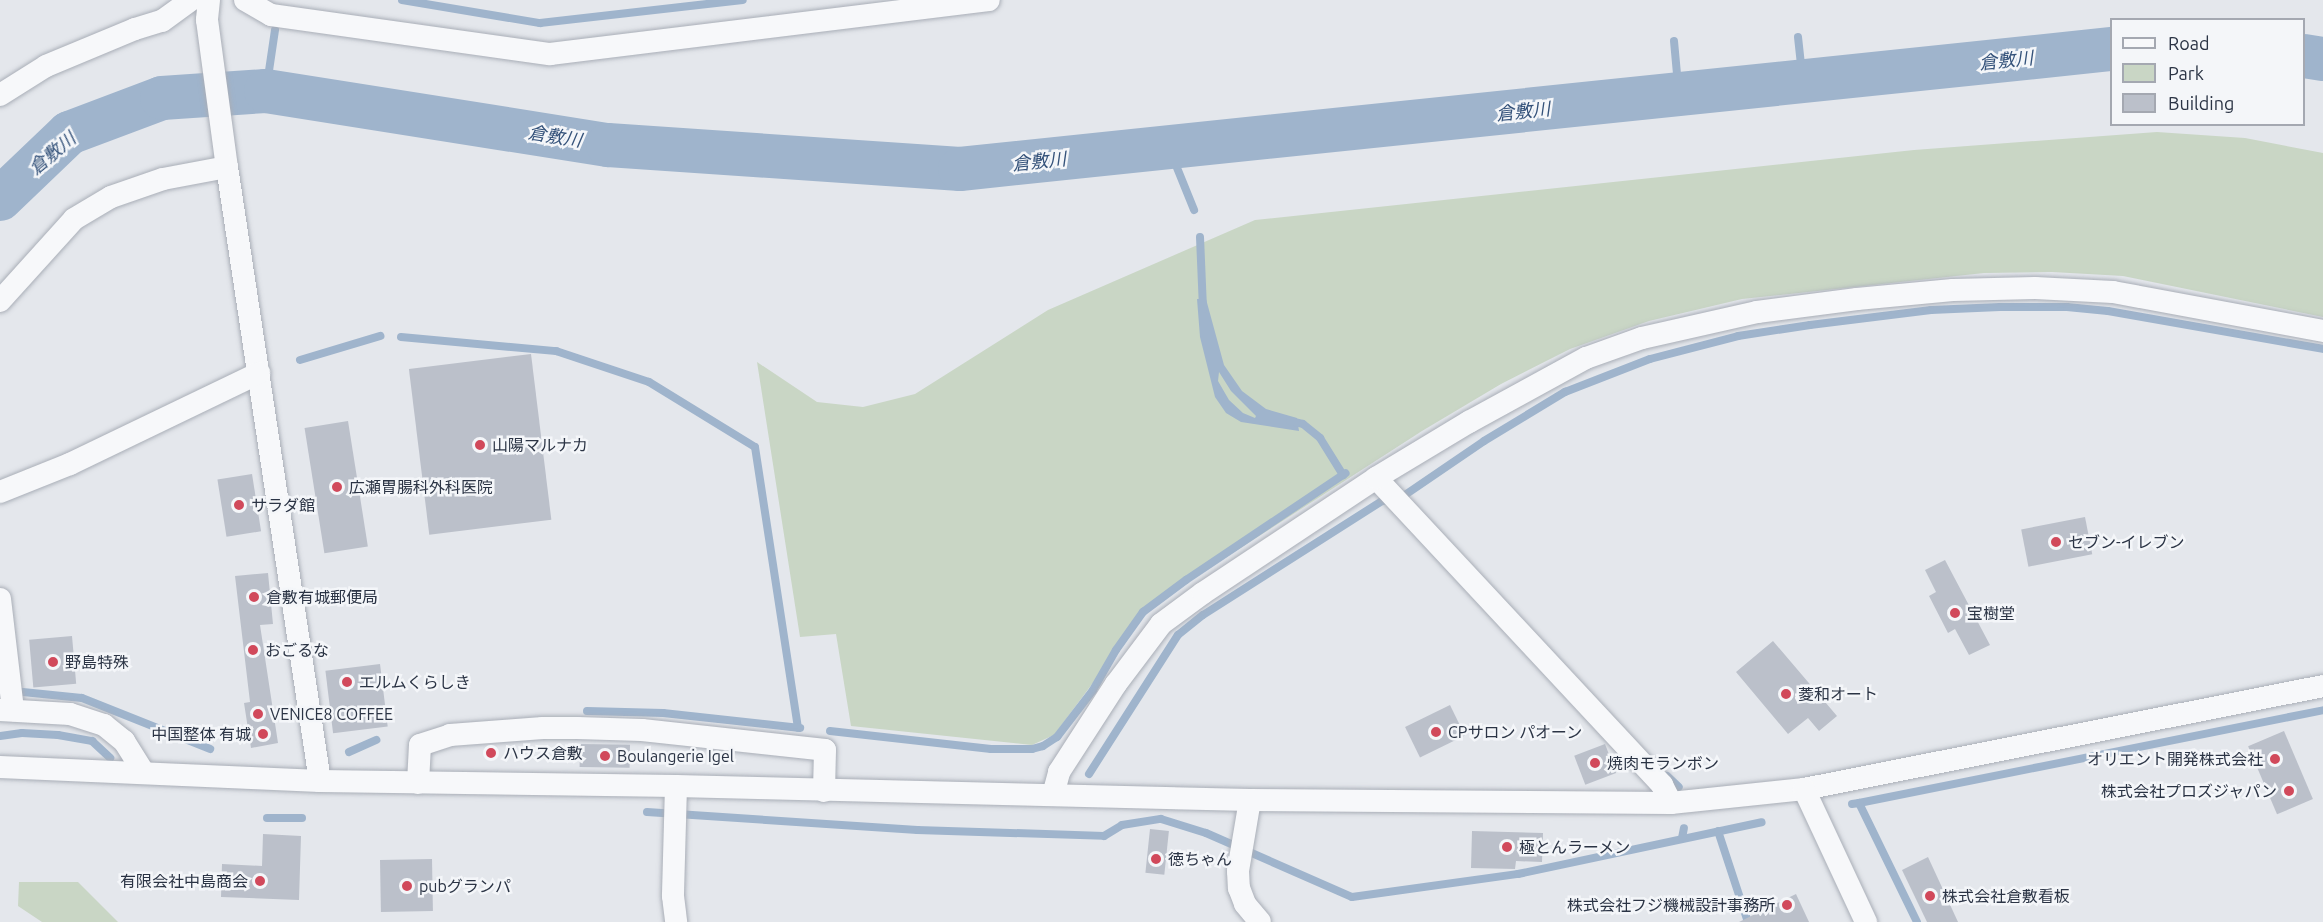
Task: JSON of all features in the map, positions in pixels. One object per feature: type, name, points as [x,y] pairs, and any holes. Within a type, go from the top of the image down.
[{"type":"street","points":[[0,95],[46,66],[135,29],[162,21],[191,0]]},
{"type":"street","points":[[245,0],[271,15],[550,54],[989,0]]},
{"type":"street","points":[[208,10],[227,161],[320,782]]},
{"type":"street","points":[[0,301],[74,219],[102,202],[163,179],[227,161]]},
{"type":"street","points":[[1053,795],[1059,772],[1116,684],[1161,624],[1203,593],[1386,490],[1469,422],[1586,358],[1642,338],[1757,312],[1953,290],[2035,288],[2113,292],[2323,331]]},
{"type":"street","points":[[0,492],[70,464],[259,373]]},
{"type":"street","points":[[1386,490],[1662,785],[1671,803]]},
{"type":"street","points":[[0,599],[9,700],[104,724],[124,741],[143,772]]},
{"type":"street","points":[[0,767],[320,782],[418,783],[675,807],[824,791],[1250,800],[1671,803],[1804,789],[2323,686]]},
{"type":"street","points":[[418,783],[420,745],[450,735],[543,728],[577,728],[642,730],[825,750],[824,791]]},
{"type":"street","points":[[1804,789],[1866,922]]},
{"type":"street","points":[[1250,800],[1242,847],[1239,888],[1245,903],[1260,922]]},
{"type":"street","points":[[675,807],[672,896],[676,922]]},
{"type":"green space","points":[[2157,132],[2245,138],[2323,153],[2323,317],[2123,276],[2052,272],[1984,273],[1742,299],[1649,321],[1570,349],[1501,384],[1422,431],[1180,587],[1145,613],[1054,735],[1032,745],[851,726],[836,634],[800,637],[757,362],[817,402],[863,407],[915,394],[1048,310],[1255,220],[1914,150]]},
{"type":"green space","points":[[19,882],[78,882],[118,922],[42,922],[18,906]]},
{"type":"water","points":[[1197,299],[1206,299],[1224,365],[1242,391],[1266,409],[1297,418],[1299,431],[1241,422],[1226,413],[1215,397],[1200,337]],"holes":[[[1219,372],[1231,391],[1256,416],[1255,418],[1243,413],[1229,400],[1218,381]]]},
{"type":"building","name":"山陽マルナカ","points":[[531,354],[551,520],[429,535],[409,369]]},
{"type":"building","name":"広瀬胃腸科外科医院","points":[[348,421],[368,546],[324,553],[305,428]]},
{"type":"building","name":"サラダ館","points":[[252,474],[261,531],[227,537],[217,479]]},
{"type":"building","name":"セブン-イレブン","points":[[2085,517],[2092,554],[2028,567],[2021,529]]},
{"type":"building","name":"宝樹堂","points":[[1945,560],[1990,645],[1969,655],[1955,629],[1948,633],[1929,596],[1936,592],[1925,570]]},
{"type":"building","points":[[268,573],[273,624],[260,625],[278,743],[251,748],[244,703],[250,702],[235,576]]},
{"type":"building","name":"野島特殊","points":[[72,636],[76,684],[33,688],[29,640]]},
{"type":"building","name":"菱和オート","points":[[1773,641],[1837,716],[1819,731],[1808,718],[1788,734],[1736,672]]},
{"type":"building","points":[[380,664],[388,727],[333,733],[325,671]]},
{"type":"building","name":"CPサロン パオーン","points":[[1450,705],[1465,736],[1420,757],[1405,727]]},
{"type":"building","points":[[2284,731],[2313,799],[2277,814],[2248,746]]},
{"type":"building","name":"Boulangerie Igel","points":[[580,744],[630,745],[630,768],[580,767]]},
{"type":"building","name":"焼肉モランボン","points":[[1605,744],[1616,773],[1585,785],[1574,756]]},
{"type":"building","name":"徳ちゃん","points":[[1150,829],[1169,831],[1164,875],[1145,873]]},
{"type":"building","name":"極とんラーメン","points":[[1472,831],[1543,833],[1542,862],[1516,861],[1515,869],[1471,868]]},
{"type":"building","name":"有限会社中島商会","points":[[263,834],[301,836],[299,900],[221,897],[222,864],[262,866]]},
{"type":"building","name":"株式会社倉敷看板","points":[[1928,857],[1958,922],[1927,922],[1902,870]]},
{"type":"building","name":"pubグランパ","points":[[432,859],[433,911],[381,912],[380,860]]},
{"type":"building","name":"株式会社フジ機械設計事務所","points":[[1796,894],[1809,922],[1739,922]]},
{"type":"waterway","points":[[402,0],[540,23],[743,0]]},
{"type":"waterway","points":[[266,91],[275,30]]},
{"type":"waterway","points":[[1798,37],[1803,83]]},
{"type":"waterway","points":[[1674,41],[1679,96]]},
{"type":"waterway","name":"倉敷川","points":[[0,199],[69,133],[162,98],[266,91],[608,145],[960,169],[2110,49]]},
{"type":"waterway","name":"倉敷川","points":[[2305,56],[2323,59]]},
{"type":"waterway","points":[[1169,148],[1194,210]]},
{"type":"waterway","points":[[1200,237],[1203,309]]},
{"type":"waterway","points":[[1089,774],[1178,635],[1203,615],[1382,501],[1402,497],[1484,441],[1565,392],[1650,359],[1738,336],[1810,325],[1931,310],[2000,307],[2067,307],[2108,311],[2323,349]]},
{"type":"waterway","points":[[300,360],[380,336]]},
{"type":"waterway","points":[[401,337],[556,351],[649,382],[755,447],[798,728]]},
{"type":"waterway","points":[[1290,421],[1303,424],[1320,438],[1343,475]]},
{"type":"waterway","points":[[830,731],[991,749],[1032,749],[1043,746],[1057,737],[1093,690],[1116,650],[1143,612],[1186,580],[1346,473]]},
{"type":"waterway","points":[[13,691],[82,698],[210,749]]},
{"type":"waterway","points":[[1859,803],[2323,710]]},
{"type":"waterway","points":[[587,711],[663,713],[800,728]]},
{"type":"waterway","points":[[0,736],[22,733],[58,735],[92,741],[110,758]]},
{"type":"waterway","points":[[349,752],[376,740]]},
{"type":"waterway","points":[[1667,776],[1679,787]]},
{"type":"waterway","points":[[1852,804],[1859,803],[1917,922]]},
{"type":"waterway","points":[[647,812],[917,830],[1104,836],[1122,825],[1161,819],[1206,833],[1352,897],[1518,874],[1762,822]]},
{"type":"waterway","points":[[267,818],[302,818]]},
{"type":"waterway","points":[[1682,838],[1684,828]]},
{"type":"waterway","points":[[1718,831],[1748,922]]},
{"type":"place","name":"山陽マルナカ","points":[[480,445]]},
{"type":"place","name":"広瀬胃腸科外科医院","points":[[337,487]]},
{"type":"place","name":"サラダ館","points":[[239,505]]},
{"type":"place","name":"セブン-イレブン","points":[[2056,542]]},
{"type":"place","name":"倉敷有城郵便局","points":[[254,597]]},
{"type":"place","name":"宝樹堂","points":[[1955,613]]},
{"type":"place","name":"おごるな","points":[[253,650]]},
{"type":"place","name":"野島特殊","points":[[53,662]]},
{"type":"place","name":"エルムくらしき","points":[[347,682]]},
{"type":"place","name":"菱和オート","points":[[1786,694]]},
{"type":"place","name":"VENICE8 COFFEE","points":[[258,714]]},
{"type":"place","name":"CPサロン パオーン","points":[[1436,732]]},
{"type":"place","name":"中国整体 有城","points":[[263,734]]},
{"type":"place","name":"ハウス倉敷","points":[[491,753]]},
{"type":"place","name":"Boulangerie Igel","points":[[605,756]]},
{"type":"place","name":"オリエント開発株式会社","points":[[2275,759]]},
{"type":"place","name":"焼肉モランボン","points":[[1595,763]]},
{"type":"place","name":"株式会社プロズジャパン","points":[[2289,791]]},
{"type":"place","name":"極とんラーメン","points":[[1507,847]]},
{"type":"place","name":"徳ちゃん","points":[[1156,859]]},
{"type":"place","name":"有限会社中島商会","points":[[260,881]]},
{"type":"place","name":"pubグランパ","points":[[407,886]]},
{"type":"place","name":"株式会社倉敷看板","points":[[1930,896]]},
{"type":"place","name":"株式会社フジ機械設計事務所","points":[[1787,905]]}]
